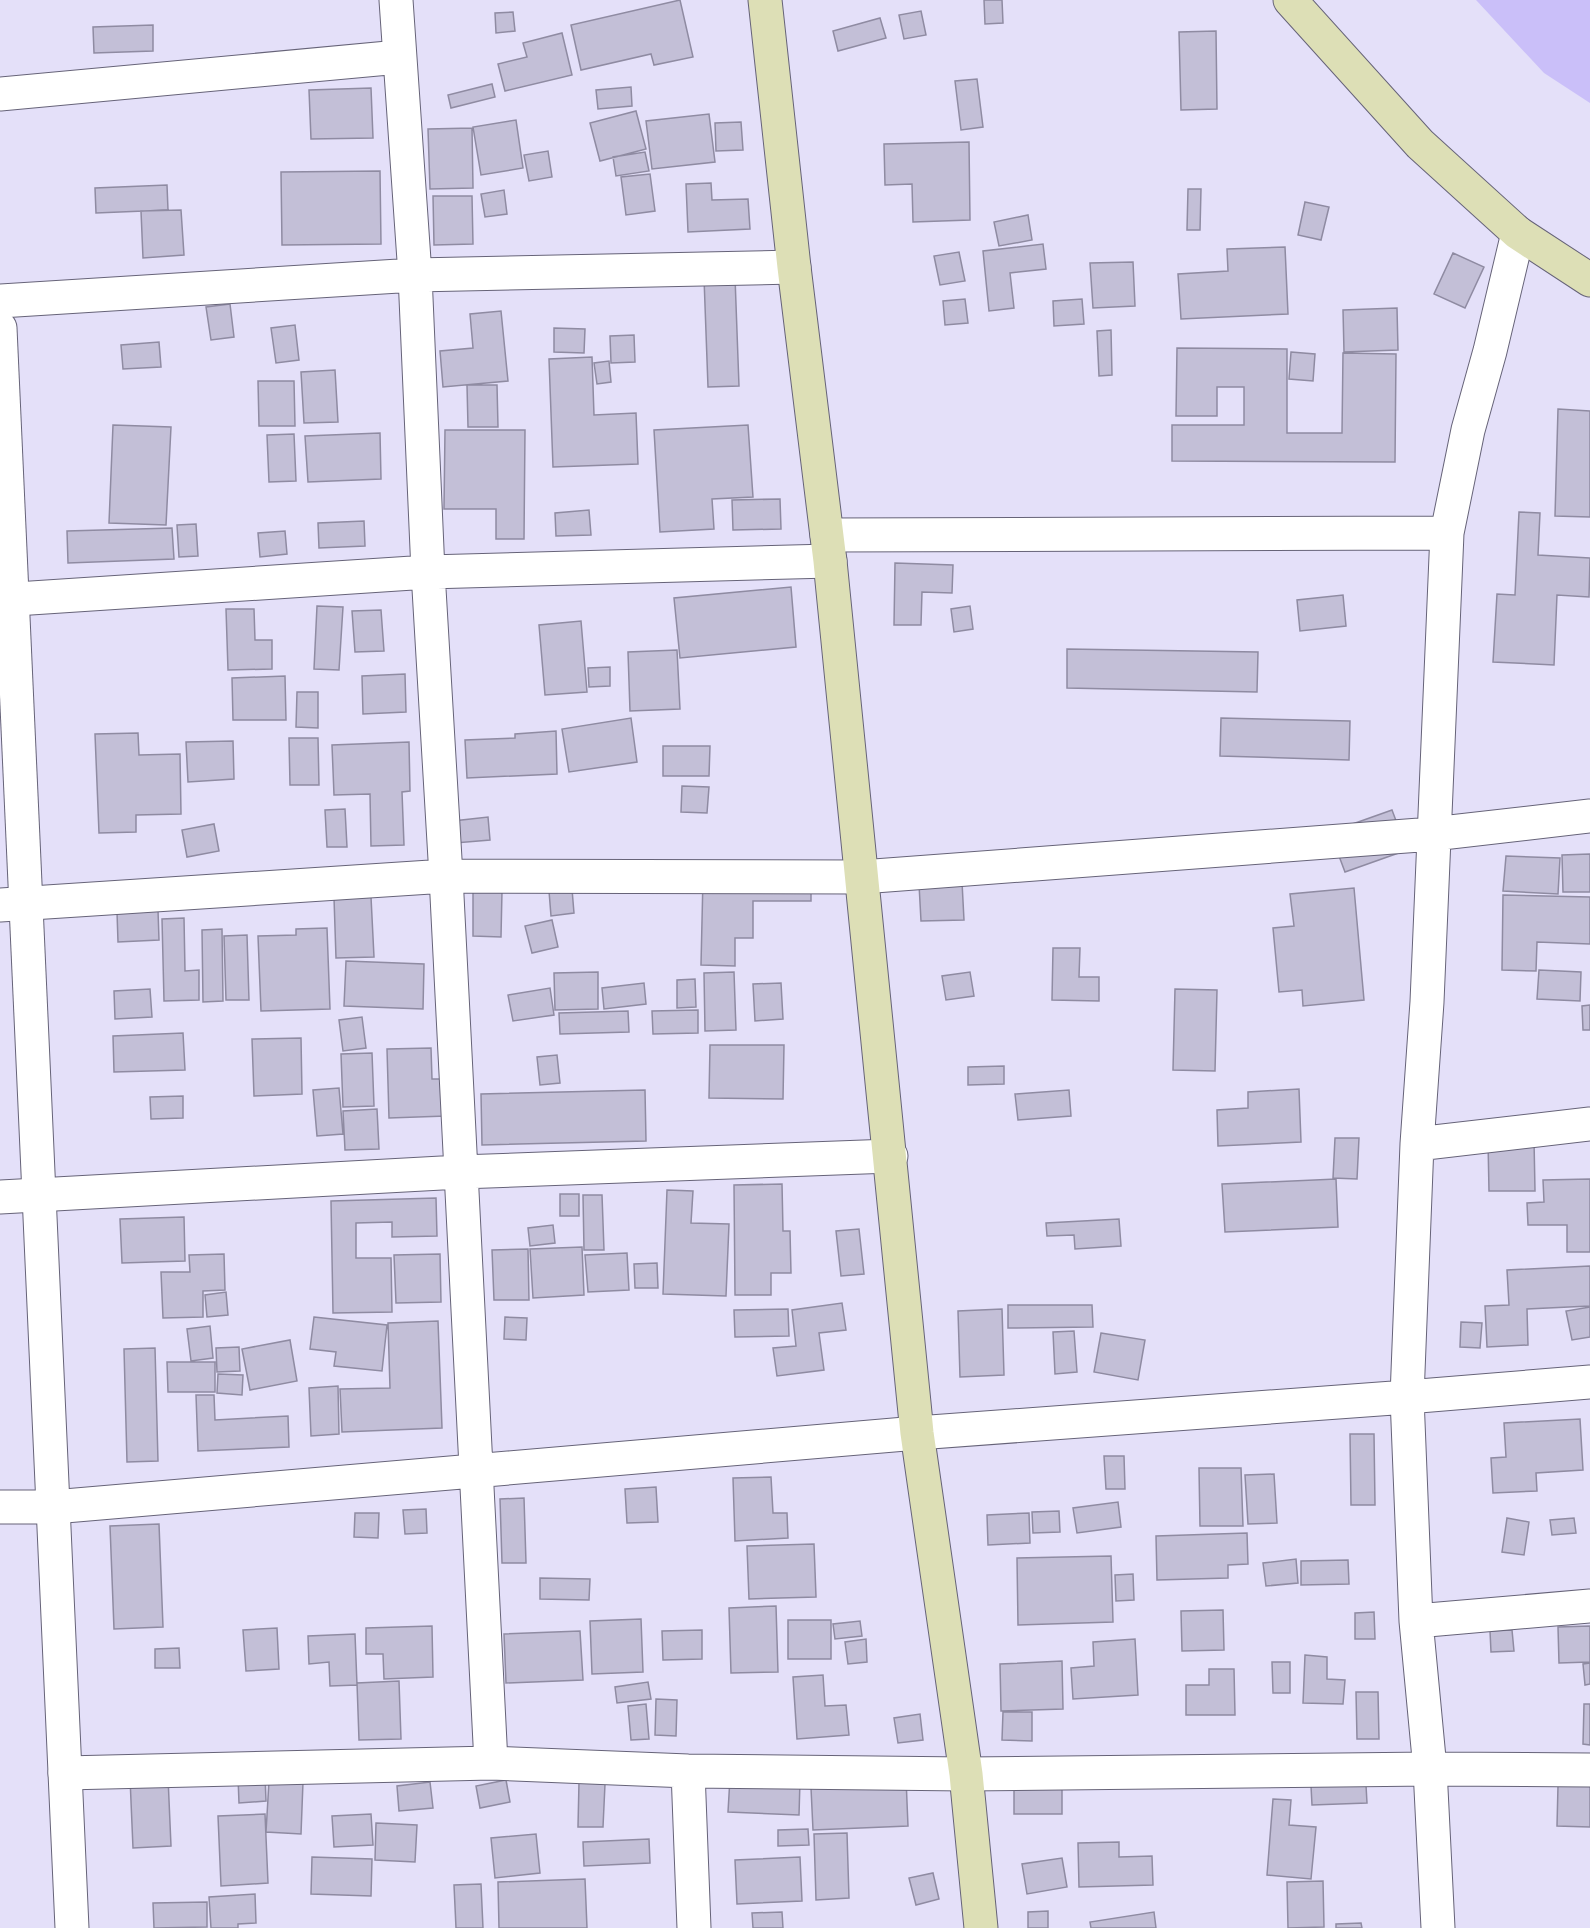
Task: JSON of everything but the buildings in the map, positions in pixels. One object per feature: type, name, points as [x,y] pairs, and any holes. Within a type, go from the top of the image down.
[{"type":"main road","points":[[765,0],[828,548],[891,1156],[917,1433],[966,1774],[981,1928]]},
{"type":"main road","points":[[1290,0],[1420,144],[1518,233],[1590,280]]},
{"type":"street","points":[[396,0],[415,275],[428,572],[446,876],[491,1763]]},
{"type":"street","points":[[0,94],[399,57]]},
{"type":"street","points":[[1438,1928],[1430,1769],[1416,1621],[1407,1397],[1417,1144],[1427,1002],[1447,533],[1468,430],[1490,351],[1518,233]]},
{"type":"street","points":[[0,301],[415,275],[794,267]]},
{"type":"street","points":[[0,328],[13,904],[39,1196],[72,1928]]},
{"type":"street","points":[[6,600],[828,548],[1447,533]]},
{"type":"street","points":[[13,904],[446,876],[861,878],[1433,834],[1590,816]]},
{"type":"street","points":[[1417,1144],[1590,1124]]},
{"type":"street","points":[[0,1197],[460,1172],[891,1156]]},
{"type":"street","points":[[0,1507],[54,1507],[917,1433],[1590,1382]]},
{"type":"street","points":[[1416,1621],[1590,1606]]},
{"type":"street","points":[[65,1773],[491,1763],[688,1771],[966,1774],[1430,1769],[1590,1770]]},
{"type":"street","points":[[688,1771],[694,1928]]},
{"type":"shaded area","points":[[1476,0],[1590,0],[1590,103],[1544,73]]}]
